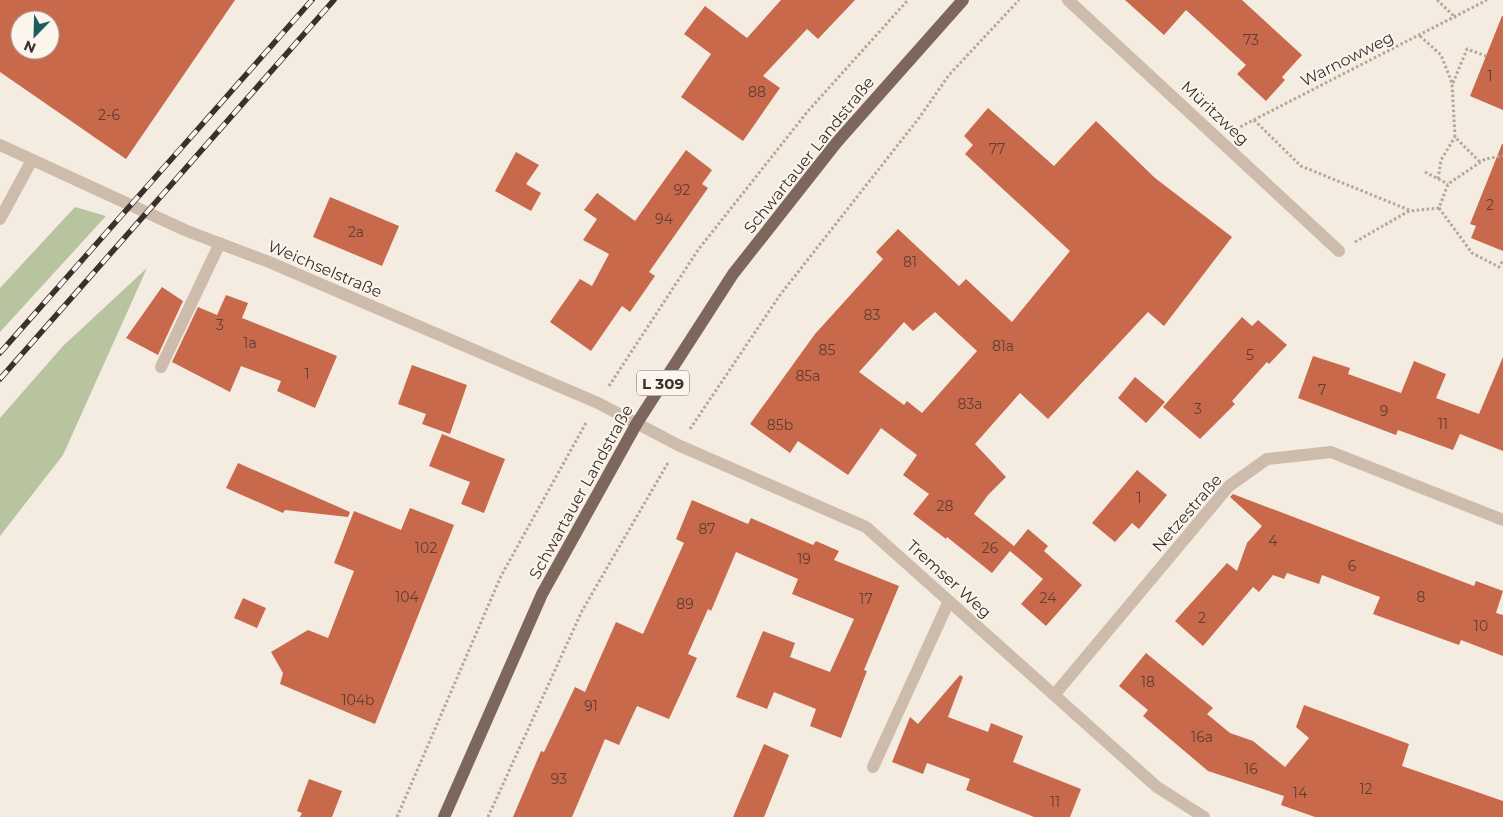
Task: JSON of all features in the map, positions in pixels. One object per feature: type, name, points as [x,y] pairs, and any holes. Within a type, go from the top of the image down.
[{"type":"main road","name":"Schwartauer Landstraße","points":[[444,817],[542,594],[636,423],[733,274],[837,142],[963,0]]},
{"type":"street","name":"Müritzweg","points":[[1068,0],[1082,5],[1218,139],[1339,250]]},
{"type":"street","name":"Weichselstraße","points":[[0,145],[187,230],[598,402],[636,423]]},
{"type":"street","points":[[0,218],[32,160]]},
{"type":"street","points":[[162,367],[220,243]]},
{"type":"street","name":"Tremser Weg","points":[[636,423],[678,445],[866,527],[1157,786],[1204,817]]},
{"type":"street","name":"Netzestraße","points":[[1055,694],[1229,486],[1267,459],[1331,452],[1503,520]]},
{"type":"street","points":[[873,767],[949,601]]},
{"type":"path","points":[[397,817],[501,576],[598,402],[698,250],[808,111],[908,0]]},
{"type":"path","points":[[488,817],[582,611],[678,445],[780,295],[919,118],[949,75],[1019,0]]},
{"type":"path","points":[[1437,0],[1456,18]]},
{"type":"path","name":"Warnowweg","points":[[1218,139],[1456,18],[1487,0]]},
{"type":"path","points":[[1420,36],[1441,56],[1452,83],[1455,137],[1441,160],[1438,179]]},
{"type":"path","points":[[1452,83],[1467,50],[1486,56]]},
{"type":"path","points":[[1254,120],[1302,166],[1409,211]]},
{"type":"path","points":[[1455,137],[1480,162]]},
{"type":"path","points":[[1439,208],[1448,184],[1480,162],[1503,156]]},
{"type":"path","points":[[1425,172],[1448,184]]},
{"type":"path","points":[[1339,250],[1409,211],[1439,208]]},
{"type":"path","points":[[1439,208],[1472,253],[1499,267],[1503,260]]},
{"type":"green space","points":[[75,207],[106,216],[0,332],[0,288]]},
{"type":"green space","points":[[147,268],[63,455],[0,536],[0,418],[63,346]]},
{"type":"building","points":[[0,0],[235,0],[126,159],[0,72]]},
{"type":"building","points":[[781,0],[855,0],[818,39],[807,29],[763,76],[780,88],[743,141],[681,97],[711,54],[684,34],[705,6],[747,38]]},
{"type":"building","points":[[1125,0],[1242,0],[1302,55],[1282,77],[1285,80],[1266,101],[1237,74],[1246,65],[1186,10],[1164,35]]},
{"type":"building","points":[[1503,16],[1503,110],[1470,96]]},
{"type":"building","points":[[988,108],[1054,166],[1096,121],[1155,178],[1232,237],[1164,326],[1148,312],[1048,419],[1020,393],[975,444],[1006,477],[988,495],[974,514],[1014,546],[992,573],[947,537],[946,539],[913,514],[929,494],[903,475],[917,455],[881,428],[848,475],[798,441],[790,453],[750,424],[815,334],[883,259],[876,252],[898,229],[959,286],[966,279],[1012,322],[1070,251],[965,154],[973,145],[964,136]],"holes":[[[935,312],[977,351],[922,413],[907,401],[904,405],[859,372],[904,322],[913,331]]]},
{"type":"building","points":[[1502,144],[1503,251],[1471,238],[1476,226],[1470,224]]},
{"type":"building","points":[[686,150],[712,170],[702,184],[708,188],[649,272],[655,276],[630,312],[622,306],[591,351],[550,322],[580,279],[592,286],[609,254],[583,240],[597,219],[584,210],[597,193],[635,221]]},
{"type":"building","points":[[516,152],[539,165],[526,184],[541,193],[531,211],[495,191]]},
{"type":"building","points":[[330,197],[399,226],[382,266],[313,237]]},
{"type":"building","points":[[162,287],[183,301],[158,355],[126,338]]},
{"type":"building","points":[[226,295],[248,303],[242,318],[337,356],[315,408],[277,391],[281,381],[241,366],[230,392],[172,362],[198,307],[217,315]]},
{"type":"building","points":[[1242,317],[1252,326],[1258,320],[1287,345],[1269,364],[1267,362],[1232,401],[1235,404],[1200,439],[1163,407]]},
{"type":"building","points":[[1313,356],[1350,368],[1348,374],[1401,393],[1414,361],[1446,374],[1436,398],[1479,414],[1503,357],[1503,451],[1460,434],[1453,450],[1398,430],[1396,435],[1298,398]]},
{"type":"building","points":[[412,365],[467,385],[450,434],[422,424],[426,414],[398,404]]},
{"type":"building","points":[[1135,377],[1165,402],[1146,423],[1118,398]]},
{"type":"building","points":[[442,434],[505,459],[484,513],[461,504],[470,482],[429,466]]},
{"type":"building","points":[[238,463],[350,512],[348,517],[285,510],[283,513],[226,488]]},
{"type":"building","points":[[1137,470],[1167,495],[1139,529],[1132,523],[1115,542],[1092,523]]},
{"type":"building","points":[[1233,494],[1474,586],[1476,581],[1503,591],[1496,613],[1503,615],[1503,656],[1461,640],[1459,645],[1373,614],[1380,597],[1322,575],[1319,584],[1287,573],[1284,579],[1273,575],[1259,592],[1253,587],[1203,646],[1175,621],[1227,563],[1237,571],[1247,543],[1262,526],[1230,497]]},
{"type":"building","points":[[692,500],[748,524],[751,518],[813,545],[816,541],[839,551],[834,560],[899,586],[864,670],[867,671],[841,738],[810,726],[816,709],[774,692],[767,709],[736,697],[763,631],[795,643],[790,657],[830,672],[854,619],[792,594],[798,579],[736,552],[711,611],[708,609],[688,654],[697,658],[669,719],[637,706],[619,745],[605,739],[572,817],[513,817],[541,751],[544,752],[575,687],[585,692],[616,622],[643,634],[684,543],[676,539]]},
{"type":"building","points":[[410,508],[454,525],[375,724],[280,684],[283,673],[271,652],[308,630],[328,638],[354,571],[334,563],[354,511],[401,530]]},
{"type":"building","points":[[1028,529],[1048,546],[1044,551],[1082,585],[1046,626],[1021,604],[1043,579],[1010,551]]},
{"type":"building","points":[[243,598],[266,608],[257,628],[234,618]]},
{"type":"building","points":[[1146,653],[1213,708],[1207,714],[1230,733],[1253,741],[1285,767],[1309,738],[1296,727],[1304,705],[1409,744],[1402,766],[1503,801],[1503,817],[1315,817],[1281,805],[1284,796],[1208,771],[1143,716],[1148,710],[1119,686]]},
{"type":"building","points":[[960,675],[963,677],[948,717],[988,732],[991,723],[1023,736],[1013,762],[1081,789],[1070,817],[1034,817],[966,790],[970,779],[927,763],[923,774],[892,762],[910,717],[918,724]]},
{"type":"building","points":[[764,744],[789,755],[764,817],[733,817]]},
{"type":"building","points":[[309,779],[342,791],[332,817],[300,817],[302,813],[297,811]]},
{"type":"railway","points":[[0,353],[312,0]]},
{"type":"railway","points":[[0,379],[334,0]]}]
